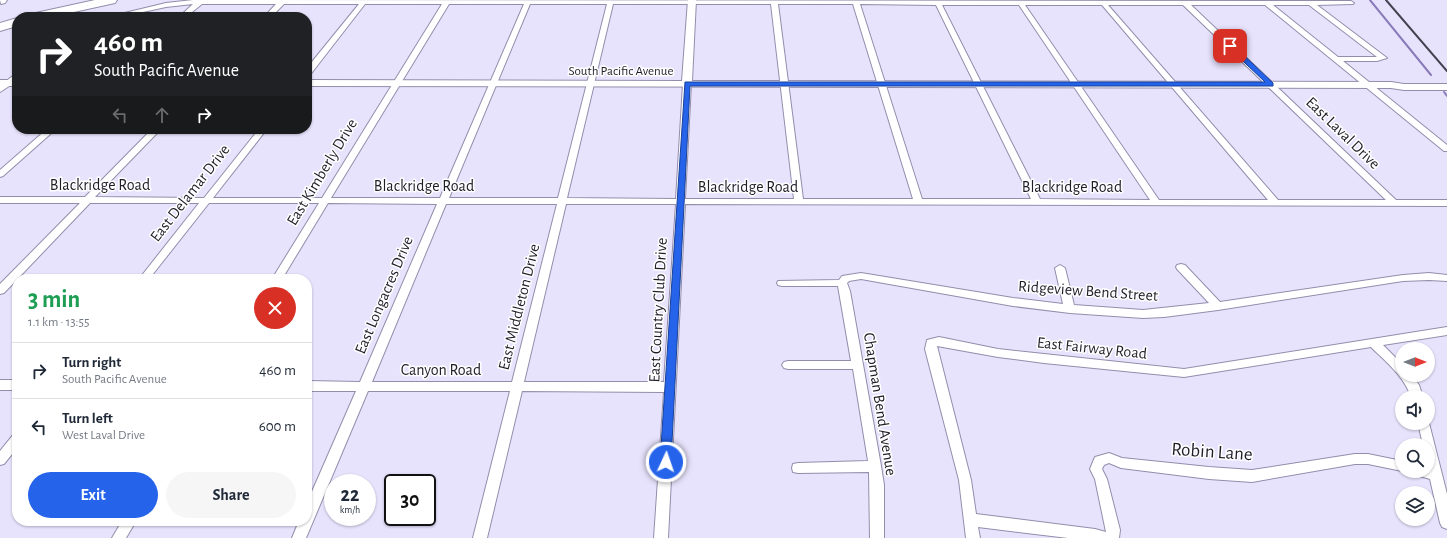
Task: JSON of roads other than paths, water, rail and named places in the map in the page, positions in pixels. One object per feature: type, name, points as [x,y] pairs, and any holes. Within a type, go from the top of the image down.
[{"type":"highway","points":[[57,12],[111,0]]},
{"type":"highway","points":[[0,22],[12,21]]},
{"type":"highway","points":[[0,27],[12,23]]},
{"type":"street","points":[[272,12],[283,1]]},
{"type":"street","points":[[134,12],[176,3],[283,1],[1349,2]]},
{"type":"street","points":[[312,67],[365,1]]},
{"type":"street","name":"East Kimberly Drive","points":[[280,274],[447,1]]},
{"type":"street","name":"East Longacres Drive","points":[[312,508],[528,1]]},
{"type":"street","name":"East Middleton Drive","points":[[480,538],[610,1]]},
{"type":"street","points":[[687,84],[692,1]]},
{"type":"street","points":[[774,1],[799,202]]},
{"type":"street","points":[[856,1],[918,202]]},
{"type":"street","points":[[938,1],[1037,202]]},
{"type":"street","points":[[1020,1],[1156,202]]},
{"type":"street","points":[[1102,1],[1275,202]]},
{"type":"street","points":[[188,12],[200,2]]},
{"type":"street","name":"East Laval Drive","points":[[1184,2],[1394,203]]},
{"type":"street","points":[[1266,2],[1447,149]]},
{"type":"street","points":[[1311,3],[1381,55],[1382,58],[1337,59]]},
{"type":"street","points":[[0,90],[11,81]]},
{"type":"street","name":"South Pacific Avenue","points":[[1391,85],[1398,82],[1447,82]]},
{"type":"street","name":"South Pacific Avenue","points":[[312,83],[1271,84],[1391,85],[1404,87],[1447,88]]},
{"type":"street","name":"East Country Club Drive","points":[[661,538],[687,84]]},
{"type":"street","points":[[0,174],[46,134]]},
{"type":"street","points":[[16,274],[152,134]]},
{"type":"street","name":"East Delamar Drive","points":[[148,274],[259,134]]},
{"type":"street","name":"Blackridge Road","points":[[0,200],[1447,203]]},
{"type":"street","points":[[1181,267],[1218,306]]},
{"type":"street","points":[[1060,268],[1070,309]]},
{"type":"street","name":"Ridgeview Bend Street","points":[[782,283],[844,280],[862,276],[1013,302],[1070,309],[1143,314],[1164,313],[1218,306],[1401,277],[1422,276],[1447,278]]},
{"type":"street","points":[[0,290],[12,278]]},
{"type":"street","name":"Chapman Bend Avenue","points":[[844,280],[875,466],[877,485],[878,538]]},
{"type":"street","name":"East Fairway Road","points":[[973,538],[972,520],[965,480],[931,349],[931,343],[939,341],[990,352],[1184,373],[1447,331]]},
{"type":"street","points":[[1374,343],[1395,364]]},
{"type":"street","points":[[788,365],[857,365]]},
{"type":"street","points":[[0,385],[12,385]]},
{"type":"street","name":"Canyon Road","points":[[312,386],[670,387]]},
{"type":"street","points":[[1426,430],[1447,523]]},
{"type":"street","points":[[0,460],[12,445]]},
{"type":"street","name":"Robin Lane","points":[[1112,538],[1113,530],[1101,479],[1096,469],[1099,461],[1109,458],[1121,463],[1209,473],[1252,476],[1350,459],[1368,459],[1395,465]]},
{"type":"street","points":[[798,468],[875,466]]},
{"type":"street","points":[[972,520],[1094,535],[1104,538]]},
{"type":"street","points":[[119,538],[126,526]]},
{"type":"street","name":"East Longacres Drive","points":[[299,538],[304,526]]},
{"type":"waterway","points":[[1370,0],[1431,75]]},
{"type":"waterway","points":[[1444,92],[1447,96]]},
{"type":"railway","points":[[1386,0],[1447,71]]}]
